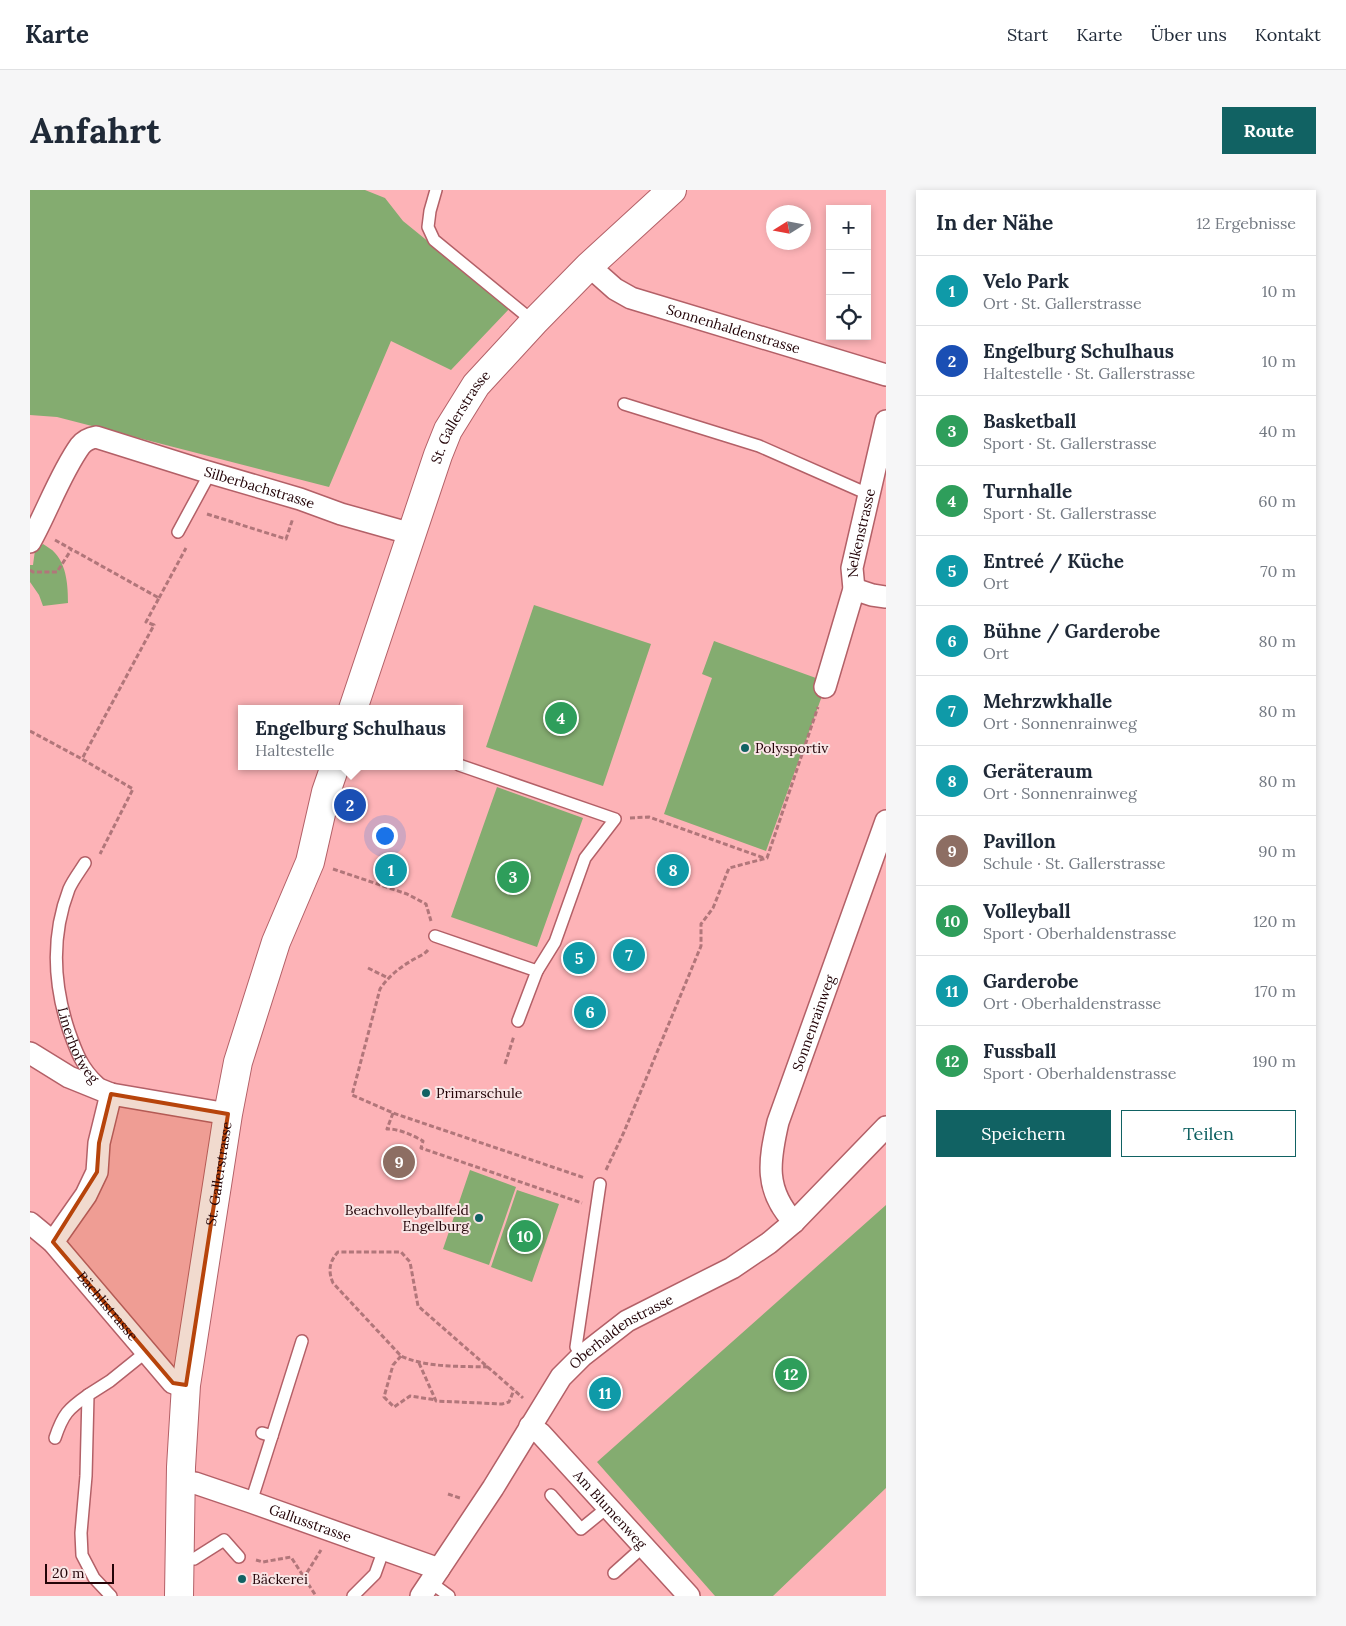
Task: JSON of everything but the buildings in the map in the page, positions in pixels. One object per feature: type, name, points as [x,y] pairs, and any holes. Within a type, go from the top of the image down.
[{"type":"street","name":"St. Gallerstrasse","points":[[355,705],[448,430],[476,385],[534,322],[589,266],[672,190]]},
{"type":"street","name":"Sonnenhaldenstrasse","points":[[589,266],[615,289],[631,298],[886,375]]},
{"type":"street","name":"Nelkenstrasse","points":[[825,687],[854,589],[852,568],[886,421]]},
{"type":"street","name":"Silberbachstrasse","points":[[33,536],[63,475],[81,445],[89,438],[96,437],[300,499],[341,514],[412,534]]},
{"type":"street","name":"Nelkenstrasse","points":[[854,589],[886,598]]},
{"type":"street","name":"St. Gallerstrasse","points":[[179,1596],[186,1385],[228,1114],[241,1054],[276,942],[310,862],[326,792],[334,770]]},
{"type":"street","name":"Sonnenrainweg","points":[[794,1222],[786,1213],[776,1194],[770,1170],[771,1150],[778,1122],[886,821]]},
{"type":"street","points":[[30,1054],[69,1077],[111,1094],[228,1114]]},
{"type":"street","name":"Linerhofweg","points":[[53,1242],[86,1195],[97,1172],[99,1143],[111,1094]]},
{"type":"street","name":"Oberhaldenstrasse","points":[[428,1587],[493,1488],[561,1377],[582,1356],[627,1321],[732,1268],[770,1243],[794,1222],[886,1127]]},
{"type":"street","name":"Bächlistrasse","points":[[30,1223],[53,1242],[173,1383],[186,1385]]},
{"type":"street","name":"Am Blumenweg","points":[[530,1426],[541,1434],[689,1596]]},
{"type":"street","name":"Gallusstrasse","points":[[182,1483],[195,1483],[384,1549],[428,1587]]},
{"type":"lane","points":[[436,190],[428,227],[434,240],[534,322]]},
{"type":"lane","points":[[624,404],[759,446],[868,494]]},
{"type":"lane","points":[[178,532],[210,473]]},
{"type":"lane","points":[[463,766],[614,819],[585,858],[555,942],[537,971],[518,1021]]},
{"type":"lane","name":"Linerhofweg","points":[[85,863],[69,888],[58,928],[55,955],[58,989],[63,1014],[77,1055],[89,1074],[111,1094]]},
{"type":"lane","points":[[435,936],[537,971]]},
{"type":"lane","points":[[582,1356],[576,1347],[600,1184]]},
{"type":"lane","points":[[251,1502],[267,1434],[302,1341]]},
{"type":"lane","points":[[55,1438],[69,1408],[110,1381],[146,1352]]},
{"type":"lane","points":[[88,1395],[86,1476],[81,1533],[82,1555],[94,1578],[111,1596]]},
{"type":"lane","points":[[551,1495],[582,1529],[608,1507]]},
{"type":"lane","points":[[180,1559],[194,1559],[224,1540],[239,1557]]},
{"type":"lane","points":[[614,1573],[644,1546]]},
{"type":"lane","points":[[353,1596],[375,1574],[384,1549]]},
{"type":"lane","points":[[428,1587],[449,1596]]},
{"type":"path","points":[[205,514],[286,539],[300,499]]},
{"type":"path","points":[[33,536],[71,550],[159,598]]},
{"type":"path","points":[[82,759],[154,625],[146,622],[188,543]]},
{"type":"path","points":[[30,570],[33,572],[57,572],[71,550]]},
{"type":"path","points":[[767,858],[825,687]]},
{"type":"path","points":[[30,731],[133,789],[97,860],[85,863]]},
{"type":"path","points":[[614,819],[649,817],[759,857],[767,858]]},
{"type":"path","points":[[600,1184],[624,1132],[701,946],[701,924],[713,908],[729,868],[767,858]]},
{"type":"path","points":[[330,868],[407,894],[426,904],[435,936],[427,952],[411,960],[388,978],[380,989],[352,1095],[393,1113],[575,1174]]},
{"type":"path","points":[[368,968],[388,978]]},
{"type":"path","points":[[505,1064],[518,1021]]},
{"type":"path","points":[[393,1113],[387,1130],[396,1129],[414,1136],[423,1141],[421,1148],[561,1197],[596,1207]]},
{"type":"path","points":[[488,1367],[446,1366],[412,1361],[401,1356],[333,1283],[330,1268],[332,1258],[338,1252],[401,1252],[410,1262],[418,1306],[488,1367],[525,1400]]},
{"type":"path","points":[[401,1356],[393,1366],[384,1397],[394,1407],[410,1396],[436,1400],[502,1404],[508,1402],[514,1390]]},
{"type":"path","points":[[418,1362],[436,1400]]},
{"type":"path","points":[[303,1579],[332,1531]]},
{"type":"path","points":[[239,1557],[263,1562],[291,1557],[303,1579],[316,1596]]},
{"type":"highlighted area","points":[[111,1094],[228,1114],[186,1385],[173,1383],[53,1242],[97,1172],[99,1143]]},
{"type":"green space","points":[[30,190],[365,190],[385,198],[403,221],[510,308],[451,370],[391,341],[329,487],[57,417],[30,415]]},
{"type":"green space","points":[[43,544],[54,552],[62,564],[67,584],[68,603],[43,606],[39,595],[30,582],[30,565],[33,565],[35,550]]},
{"type":"green space","points":[[534,605],[651,644],[603,786],[486,747]]},
{"type":"green space","name":"Polysportiv","points":[[714,641],[827,682],[766,851],[664,814],[712,678],[702,674]]},
{"type":"green space","points":[[497,787],[583,818],[537,947],[451,917]]},
{"type":"green space","name":"Beachvolleyballfeld Engelburg","points":[[470,1170],[516,1187],[489,1265],[443,1249]]},
{"type":"green space","points":[[517,1190],[559,1204],[532,1282],[491,1267]]},
{"type":"green space","points":[[886,1205],[886,1488],[773,1596],[715,1596],[597,1462]]},
{"type":"place","name":"Turnhalle","points":[[561,718]]},
{"type":"place","name":"Polysportiv","points":[[745,748]]},
{"type":"place","name":"Engelburg Schulhaus","points":[[350,805]]},
{"type":"place","name":"Velo Park","points":[[391,870]]},
{"type":"place","name":"Geräteraum","points":[[673,870]]},
{"type":"place","name":"Basketball","points":[[513,877]]},
{"type":"place","name":"Mehrzwkhalle","points":[[629,955]]},
{"type":"place","name":"Entreé / Küche","points":[[579,958]]},
{"type":"place","name":"Bühne / Garderobe","points":[[590,1012]]},
{"type":"place","name":"Primarschule","points":[[426,1093]]},
{"type":"place","name":"Pavillon","points":[[399,1162]]},
{"type":"place","name":"Beachvolleyballfeld Engelburg","points":[[479,1218]]},
{"type":"place","name":"Volleyball","points":[[525,1236]]},
{"type":"place","name":"Fussball","points":[[791,1374]]},
{"type":"place","name":"Garderobe","points":[[605,1393]]},
{"type":"place","name":"Bäckerei","points":[[242,1579]]}]
